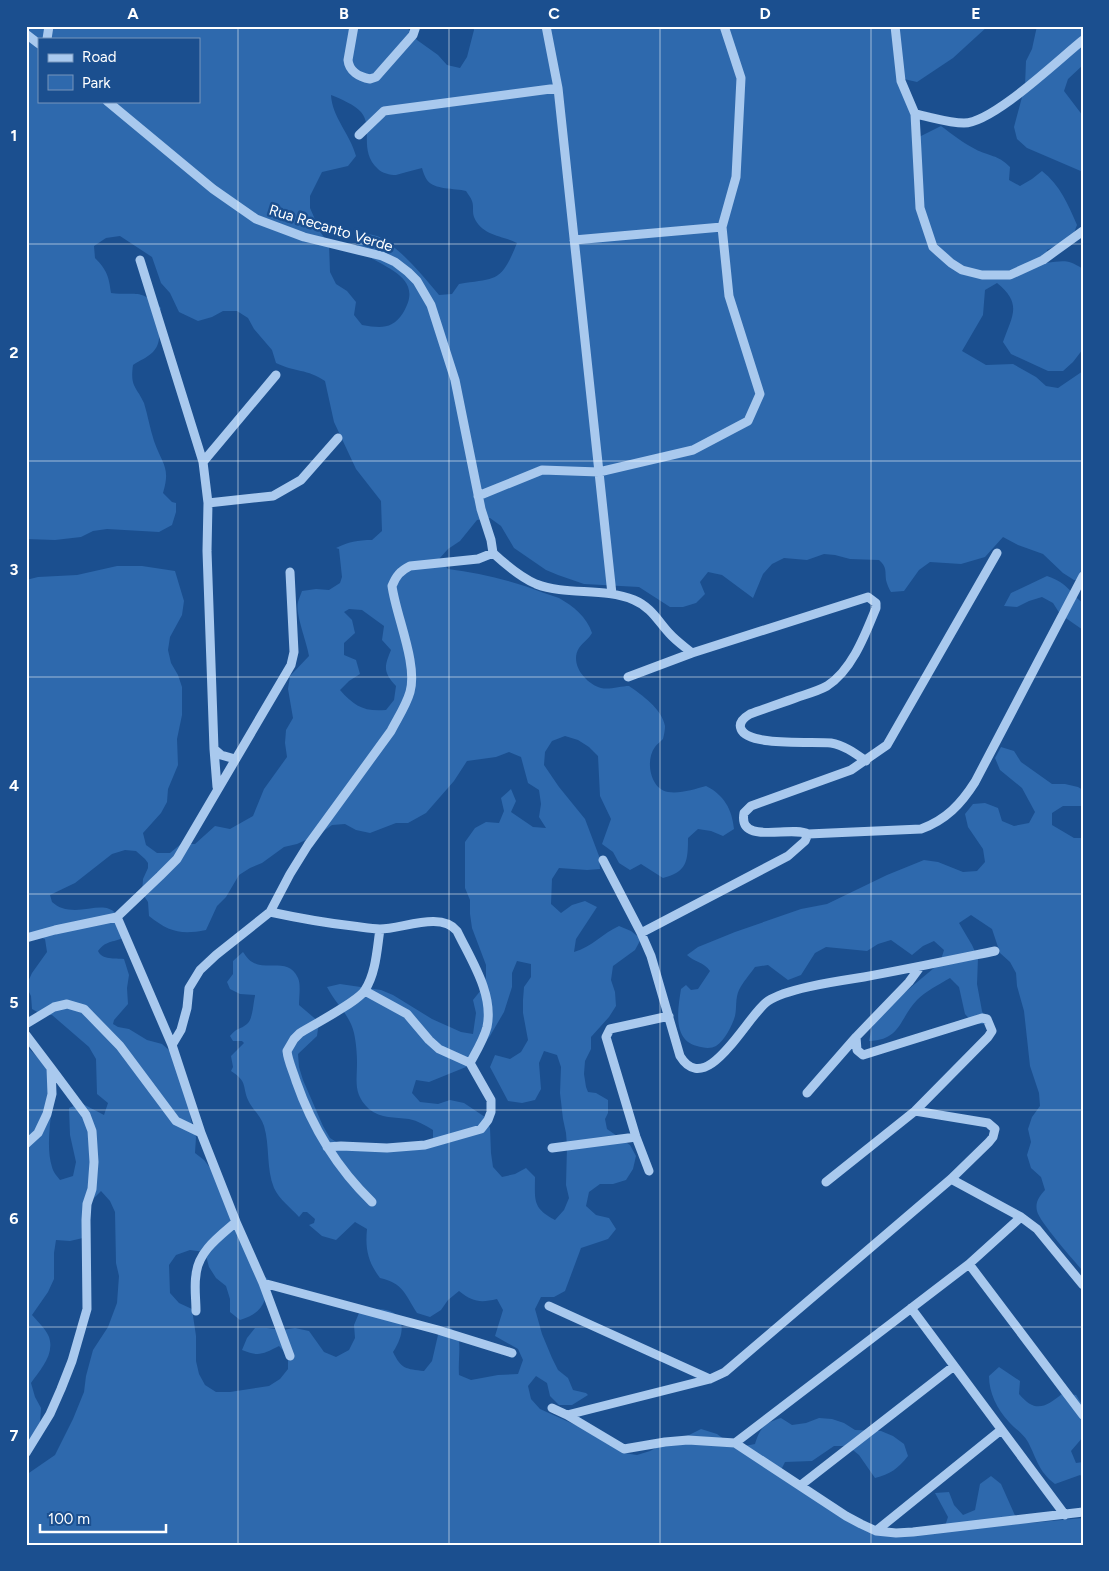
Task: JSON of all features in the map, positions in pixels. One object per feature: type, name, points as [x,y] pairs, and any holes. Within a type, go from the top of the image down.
[{"type":"street","points":[[354,26],[348,64],[352,71],[370,79],[376,77],[413,35],[416,26]]},
{"type":"street","points":[[546,26],[558,88],[612,594]]},
{"type":"street","points":[[478,496],[542,470],[598,472],[692,450],[748,421],[760,394],[729,296],[722,227],[736,177],[742,78],[724,26]]},
{"type":"street","points":[[895,26],[901,81],[915,114],[920,208],[933,247],[962,270],[982,275],[1010,275],[1043,260],[1083,231]]},
{"type":"street","points":[[26,34],[38,43]]},
{"type":"street","points":[[915,114],[965,123],[978,120],[991,114],[1083,40]]},
{"type":"street","points":[[359,135],[384,111],[558,88]]},
{"type":"street","name":"Rua Recanto Verde","points":[[108,102],[213,189],[256,219],[304,236],[382,256],[395,262],[417,281],[431,305],[455,380],[478,496],[493,553]]},
{"type":"street","points":[[574,240],[722,227]]},
{"type":"street","points":[[140,260],[202,462],[208,503],[207,551],[217,788]]},
{"type":"street","points":[[202,462],[276,374]]},
{"type":"street","points":[[208,503],[273,496],[301,480],[338,438]]},
{"type":"street","points":[[172,1045],[181,1030],[187,1008],[189,988],[200,970],[270,912],[308,845],[391,731],[410,692],[411,662],[392,586],[395,577],[400,571],[410,566],[478,560],[493,553],[521,576],[537,584],[555,588],[612,594],[632,599],[642,604],[657,617],[670,634],[692,653]]},
{"type":"street","points":[[997,553],[887,745],[851,770],[751,806],[744,813],[746,826],[758,832],[795,830],[808,834],[921,829],[945,817],[965,798],[975,782],[1083,576]]},
{"type":"street","points":[[26,938],[117,917],[177,859],[293,660],[290,572]]},
{"type":"street","points":[[628,677],[692,653],[864,597],[872,598],[876,605],[872,617],[852,658],[839,676],[826,686],[813,692],[750,714],[740,724],[743,732],[750,738],[793,743],[831,743],[842,746],[866,761]]},
{"type":"street","points":[[214,749],[220,755],[235,759]]},
{"type":"street","points":[[641,933],[788,856],[805,841],[808,834]]},
{"type":"street","points":[[602,860],[641,933],[651,956],[680,1056],[684,1062],[695,1069],[710,1066],[732,1045],[756,1013],[767,1002],[779,996],[831,983],[995,951]]},
{"type":"street","points":[[270,912],[322,923],[380,929],[447,922],[457,931],[482,982],[486,995],[488,1011],[487,1028],[470,1063]]},
{"type":"street","points":[[117,917],[172,1045],[201,1133],[236,1222],[263,1283],[290,1356]]},
{"type":"street","points":[[372,1202],[343,1170],[327,1147],[304,1105],[287,1051],[300,1033],[354,1000],[365,991],[375,965],[380,929]]},
{"type":"street","points":[[807,1093],[920,967]]},
{"type":"street","points":[[327,1147],[414,1146],[433,1143],[481,1129],[491,1112],[491,1100],[470,1063],[438,1049],[406,1014],[365,991]]},
{"type":"street","points":[[26,1024],[54,1007],[67,1004],[84,1010],[120,1046],[176,1121],[201,1133]]},
{"type":"street","points":[[650,1171],[636,1137],[608,1047],[606,1033],[610,1029],[622,1025],[669,1016]]},
{"type":"street","points":[[826,1182],[916,1111],[992,1031],[987,1019],[982,1018],[863,1055],[857,1050],[856,1037]]},
{"type":"street","points":[[26,1035],[86,1116],[92,1131],[94,1162],[92,1189],[87,1204],[86,1220],[86,1309],[72,1361],[61,1389],[50,1414],[26,1453]]},
{"type":"street","points":[[26,1144],[38,1133],[47,1114],[52,1094],[51,1068]]},
{"type":"street","points":[[567,1414],[710,1379],[736,1365],[951,1179],[993,1137],[995,1130],[988,1123],[916,1111]]},
{"type":"street","points":[[552,1148],[636,1137]]},
{"type":"street","points":[[951,1179],[1020,1217],[1037,1229],[1048,1240],[1083,1285]]},
{"type":"street","points":[[736,1444],[969,1264],[1020,1217]]},
{"type":"street","points":[[196,1311],[196,1275],[198,1266],[207,1249],[236,1222]]},
{"type":"street","points":[[969,1264],[1083,1415]]},
{"type":"street","points":[[263,1283],[512,1352]]},
{"type":"street","points":[[548,1306],[710,1379]]},
{"type":"street","points":[[911,1308],[1065,1515]]},
{"type":"street","points":[[801,1485],[954,1366]]},
{"type":"street","points":[[552,1408],[567,1414],[624,1448],[688,1440],[736,1444],[846,1516],[876,1531],[913,1532],[1083,1512]]},
{"type":"street","points":[[876,1531],[1000,1430]]},
{"type":"green space","points":[[26,26],[406,26],[417,40],[438,55],[447,65],[460,68],[467,57],[474,30],[473,26],[988,26],[953,58],[917,82],[904,79],[917,138],[941,126],[971,147],[1005,163],[1010,167],[1009,180],[1020,186],[1042,171],[1059,189],[1077,225],[1072,238],[1047,250],[1046,263],[1065,262],[1083,269],[1083,349],[1073,362],[1063,371],[1048,371],[1011,354],[1003,342],[1012,317],[1013,304],[1005,290],[997,283],[985,290],[983,315],[962,351],[986,365],[1013,364],[1036,377],[1046,386],[1058,388],[1083,371],[1083,533],[1081,545],[1083,549],[1083,580],[1074,580],[1063,573],[1043,554],[1003,537],[985,557],[961,564],[930,562],[919,570],[904,591],[891,592],[886,580],[884,567],[879,560],[850,559],[824,554],[807,560],[784,558],[772,564],[763,574],[753,598],[722,575],[708,572],[700,582],[705,594],[696,603],[683,607],[670,607],[639,587],[584,584],[546,570],[514,548],[501,526],[490,518],[477,520],[460,541],[448,549],[439,559],[448,569],[497,578],[559,598],[579,613],[587,622],[592,633],[576,654],[578,667],[585,678],[601,688],[629,686],[656,708],[663,720],[665,726],[663,739],[655,747],[650,759],[651,773],[657,786],[668,792],[677,792],[706,786],[718,794],[726,803],[734,829],[723,836],[711,831],[698,829],[688,838],[684,864],[681,869],[671,876],[663,878],[641,864],[630,870],[619,863],[613,852],[602,844],[611,819],[600,796],[598,756],[578,740],[565,736],[552,741],[545,752],[544,765],[585,819],[599,856],[600,869],[559,868],[552,879],[551,904],[561,913],[572,905],[585,901],[597,907],[576,939],[574,952],[586,947],[619,926],[631,931],[641,939],[635,950],[613,966],[611,980],[615,992],[616,1006],[591,1037],[591,1049],[585,1061],[584,1074],[588,1092],[596,1093],[608,1100],[608,1113],[605,1119],[607,1129],[630,1145],[636,1156],[633,1169],[626,1180],[613,1184],[600,1184],[589,1192],[586,1206],[596,1215],[609,1218],[616,1229],[608,1239],[581,1248],[565,1291],[554,1297],[541,1297],[535,1309],[542,1334],[558,1370],[568,1378],[573,1390],[588,1395],[572,1405],[559,1405],[550,1396],[547,1383],[536,1376],[528,1386],[531,1399],[540,1409],[589,1431],[624,1453],[637,1455],[701,1429],[717,1434],[728,1442],[740,1447],[755,1444],[764,1426],[781,1418],[792,1425],[806,1423],[819,1418],[832,1419],[844,1423],[855,1430],[881,1431],[893,1436],[904,1444],[908,1456],[897,1468],[885,1475],[875,1478],[859,1455],[848,1446],[834,1446],[812,1461],[785,1462],[779,1474],[836,1504],[856,1522],[879,1529],[892,1528],[904,1533],[944,1529],[948,1517],[935,1493],[949,1492],[954,1505],[963,1515],[975,1510],[980,1484],[991,1476],[1001,1484],[1017,1520],[1030,1523],[1083,1518],[1083,1545],[26,1545],[26,1475],[55,1455],[73,1419],[84,1392],[93,1350],[108,1327],[117,1303],[119,1276],[116,1263],[115,1212],[110,1201],[101,1191],[92,1200],[83,1238],[70,1241],[56,1240],[54,1279],[48,1292],[32,1315],[46,1331],[49,1337],[50,1350],[46,1362],[31,1383],[41,1408],[40,1423],[26,1453],[26,1046],[56,1075],[49,1146],[53,1169],[60,1180],[73,1176],[76,1162],[70,1135],[69,1108],[81,1103],[104,1115],[108,1103],[97,1094],[96,1059],[89,1047],[52,1015],[43,1015],[32,1009],[31,996],[26,986],[32,973],[47,952],[45,939],[33,935],[26,936],[26,580],[38,577],[77,575],[117,566],[142,566],[175,571],[184,601],[182,615],[170,637],[168,650],[171,663],[182,687],[182,715],[177,739],[178,765],[168,789],[167,802],[161,813],[143,833],[146,845],[157,853],[170,853],[181,844],[195,844],[215,826],[230,829],[253,816],[264,789],[287,757],[286,730],[293,718],[288,689],[290,676],[309,656],[298,614],[298,602],[302,591],[329,590],[340,583],[342,577],[339,549],[336,548],[362,540],[372,540],[382,531],[381,501],[356,469],[334,422],[325,381],[313,374],[276,363],[272,350],[254,329],[248,318],[237,311],[223,311],[198,321],[179,312],[170,293],[161,283],[152,257],[120,236],[106,238],[94,246],[95,258],[107,274],[111,293],[142,295],[161,308],[157,347],[151,354],[133,365],[132,378],[134,386],[144,403],[154,441],[166,471],[163,493],[172,502],[176,503],[176,512],[172,525],[159,532],[107,529],[93,531],[81,537],[55,540],[26,539]],"holes":[[[331,95],[358,109],[365,118],[369,155],[372,162],[380,170],[386,174],[396,175],[422,168],[427,180],[434,186],[466,191],[472,201],[473,213],[477,223],[487,231],[517,243],[502,272],[490,279],[459,284],[452,294],[439,295],[412,264],[389,243],[379,237],[366,233],[355,240],[360,249],[406,282],[409,291],[409,301],[399,319],[390,325],[380,327],[362,325],[354,315],[356,302],[347,291],[336,284],[330,272],[329,244],[321,233],[310,208],[310,196],[322,172],[348,166],[356,156],[350,140],[334,111]],[[349,609],[362,610],[384,626],[382,640],[391,650],[386,669],[396,686],[394,700],[386,710],[372,710],[360,707],[340,690],[360,674],[356,660],[344,655],[344,643],[355,633],[352,620],[344,612]],[[509,752],[521,757],[528,783],[539,790],[541,804],[539,817],[546,828],[533,827],[511,812],[516,801],[511,789],[501,798],[504,811],[499,823],[486,822],[475,828],[465,842],[465,888],[470,900],[472,928],[486,965],[486,977],[481,990],[473,1000],[476,1013],[473,1034],[461,1032],[432,1019],[393,995],[381,990],[340,984],[327,987],[346,1015],[355,1037],[357,1088],[360,1098],[369,1109],[378,1114],[409,1119],[427,1126],[433,1130],[433,1143],[341,1145],[330,1138],[323,1126],[299,1067],[298,1054],[317,1036],[319,1022],[299,1005],[298,978],[294,972],[284,966],[254,963],[243,952],[233,961],[233,974],[227,982],[230,989],[240,994],[255,995],[249,1022],[230,1036],[233,1041],[242,1041],[244,1043],[231,1056],[233,1067],[231,1071],[244,1084],[248,1100],[263,1122],[269,1165],[276,1192],[299,1217],[303,1212],[307,1212],[315,1219],[314,1223],[309,1225],[322,1236],[336,1240],[355,1222],[367,1229],[366,1243],[368,1255],[376,1272],[380,1278],[399,1286],[417,1313],[430,1317],[441,1310],[448,1300],[459,1291],[477,1301],[497,1299],[503,1310],[495,1336],[518,1349],[523,1360],[518,1374],[498,1375],[471,1380],[459,1375],[458,1334],[448,1326],[438,1335],[432,1361],[424,1371],[405,1367],[399,1362],[393,1352],[402,1330],[401,1322],[397,1315],[381,1309],[359,1313],[354,1325],[355,1338],[349,1350],[336,1357],[324,1352],[309,1331],[295,1328],[282,1330],[255,1328],[247,1338],[242,1350],[261,1354],[279,1346],[288,1356],[288,1369],[280,1379],[269,1386],[230,1392],[216,1392],[205,1385],[199,1374],[196,1361],[196,1336],[192,1309],[179,1303],[170,1293],[169,1265],[176,1255],[190,1250],[205,1252],[209,1267],[216,1278],[226,1286],[230,1299],[230,1312],[240,1320],[254,1314],[262,1306],[269,1280],[263,1275],[218,1178],[204,1160],[195,1153],[196,1137],[189,1104],[170,1051],[162,1044],[147,1040],[129,1029],[113,1024],[114,1020],[128,1004],[127,988],[129,975],[124,959],[102,956],[98,951],[108,943],[124,937],[120,922],[115,913],[109,909],[101,908],[72,910],[62,908],[52,902],[50,895],[75,883],[112,854],[125,850],[136,851],[148,863],[143,879],[142,893],[148,902],[149,916],[163,926],[176,931],[206,930],[217,906],[226,897],[239,875],[262,863],[284,847],[297,844],[321,833],[332,825],[345,824],[356,830],[370,833],[396,823],[408,823],[426,813],[454,781],[467,761],[496,757]],[[517,961],[531,964],[531,977],[524,987],[523,1000],[523,1013],[528,1040],[521,1052],[510,1059],[495,1055],[490,1067],[508,1101],[522,1103],[535,1100],[541,1089],[539,1063],[544,1051],[557,1055],[561,1067],[560,1093],[566,1133],[566,1185],[569,1198],[564,1210],[555,1220],[542,1211],[536,1203],[535,1177],[526,1168],[515,1174],[502,1177],[493,1167],[490,1128],[485,1117],[464,1103],[450,1100],[438,1104],[420,1102],[412,1093],[416,1080],[429,1082],[466,1067],[490,1036],[504,1012],[512,987],[512,973]]]},
{"type":"green space","points":[[1037,26],[1083,26],[1083,65],[1068,79],[1064,91],[1083,116],[1083,172],[1027,148],[1017,139],[1014,127],[1025,86],[1026,61],[1032,49]]},
{"type":"green space","points":[[1047,576],[1064,585],[1083,603],[1083,630],[1060,614],[1053,603],[1042,597],[1017,607],[1004,606],[1011,593]]},
{"type":"green space","points":[[1001,747],[1014,751],[1021,762],[1052,784],[1065,784],[1083,790],[1083,806],[1063,806],[1052,813],[1052,825],[1074,838],[1083,838],[1083,1271],[1050,1232],[1037,1211],[1038,1200],[1045,1190],[1041,1177],[1031,1168],[1027,1155],[1031,1142],[1028,1129],[1032,1117],[1040,1106],[1039,1093],[1030,1066],[1024,1011],[1017,986],[1016,973],[1010,962],[1000,953],[992,929],[971,915],[959,923],[978,958],[977,984],[982,1011],[987,1024],[974,1024],[965,1014],[959,987],[950,978],[917,1000],[894,1033],[880,1040],[869,1041],[872,1027],[879,1017],[898,998],[940,963],[944,950],[934,941],[923,946],[912,955],[891,940],[878,944],[867,951],[826,947],[815,953],[801,975],[788,980],[768,965],[755,967],[739,990],[735,1016],[730,1028],[725,1037],[714,1047],[702,1047],[689,1043],[680,1030],[678,1022],[681,989],[686,985],[691,990],[698,989],[710,971],[687,955],[698,947],[801,909],[827,904],[887,875],[924,860],[938,862],[963,872],[977,871],[985,862],[983,849],[968,827],[965,814],[973,804],[985,803],[998,808],[1002,821],[1014,826],[1029,823],[1035,812],[1022,788],[1000,770],[995,758]]},
{"type":"green space","points":[[999,1367],[1020,1381],[1019,1394],[1035,1406],[1045,1405],[1063,1393],[1076,1395],[1083,1406],[1083,1437],[1071,1451],[1076,1463],[1083,1462],[1083,1477],[1080,1475],[1055,1484],[1038,1465],[1026,1439],[1005,1417],[994,1400],[990,1389],[989,1376]]}]
